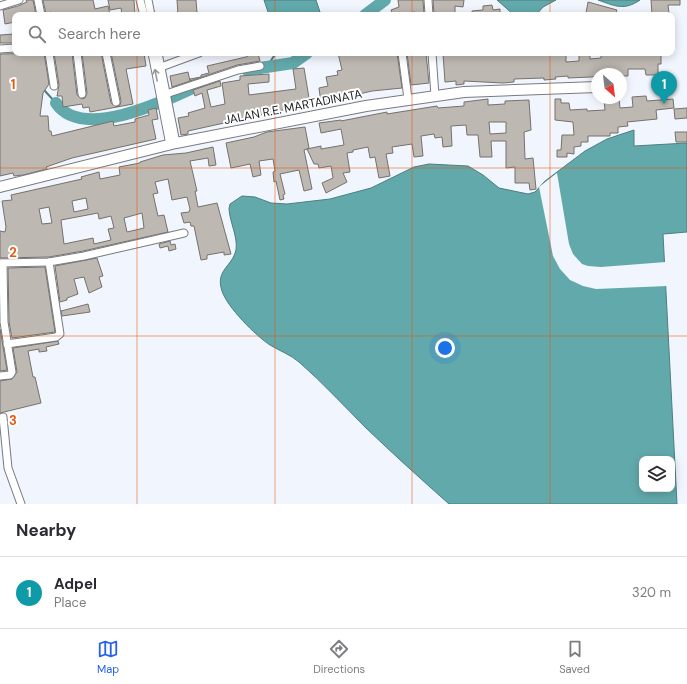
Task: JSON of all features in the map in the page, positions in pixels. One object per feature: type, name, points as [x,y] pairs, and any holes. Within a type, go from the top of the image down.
[{"type":"highway","name":"JALAN R.E. MARTADINATA","points":[[0,184],[239,130],[408,99],[464,92],[591,87]]},
{"type":"street","points":[[0,6],[19,0]]},
{"type":"street","points":[[38,0],[40,12]]},
{"type":"street","points":[[140,0],[143,12]]},
{"type":"street","points":[[148,0],[150,12]]},
{"type":"street","points":[[428,0],[429,12]]},
{"type":"street","points":[[0,49],[12,48]]},
{"type":"street","points":[[49,56],[54,86]]},
{"type":"street","points":[[77,56],[82,94]]},
{"type":"street","points":[[107,56],[116,102]]},
{"type":"street","points":[[153,56],[164,95]]},
{"type":"street","points":[[159,56],[173,144]]},
{"type":"street","points":[[161,66],[190,56]]},
{"type":"street","points":[[402,56],[408,99]]},
{"type":"street","points":[[432,56],[435,96]]},
{"type":"street","points":[[164,95],[238,70],[260,66]]},
{"type":"street","points":[[0,376],[10,375],[12,372],[4,322],[2,263],[49,262],[117,250],[184,233]]},
{"type":"street","points":[[7,344],[56,337],[60,334],[49,262]]},
{"type":"street","points":[[2,421],[8,468],[21,504]]},
{"type":"water","points":[[264,0],[316,0],[320,12],[268,12]]},
{"type":"water","points":[[497,0],[556,0],[543,7],[539,12],[511,12]]},
{"type":"water","points":[[598,0],[640,0],[629,5],[615,6]]},
{"type":"water","points":[[634,130],[634,146],[687,143],[687,232],[663,234],[675,456],[639,456],[639,492],[675,492],[675,465],[677,504],[449,504],[376,438],[299,362],[264,341],[250,328],[236,313],[225,298],[222,291],[220,284],[222,273],[231,261],[236,250],[236,240],[229,209],[230,204],[242,196],[255,197],[271,203],[287,204],[330,199],[371,188],[414,167],[429,164],[468,166],[483,175],[499,188],[528,194],[535,192],[545,181],[585,151],[607,139]]},
{"type":"pier","points":[[557,173],[569,244],[573,254],[582,264],[601,267],[666,262],[671,350],[667,286],[596,289],[583,286],[570,280],[560,269],[553,256],[539,187]]},
{"type":"building","points":[[26,0],[33,0],[35,12],[12,12],[12,23],[5,24],[3,10],[27,2]]},
{"type":"building","points":[[43,0],[93,0],[95,9],[108,6],[110,12],[51,12],[46,12]]},
{"type":"building","points":[[108,0],[134,0],[135,12],[122,12],[121,8],[110,10]]},
{"type":"building","points":[[177,0],[196,0],[197,12],[178,12]]},
{"type":"building","points":[[398,0],[423,0],[424,12],[392,12],[391,10],[399,7]]},
{"type":"building","points":[[433,0],[464,0],[463,7],[455,6],[455,12],[434,12]]},
{"type":"building","points":[[651,0],[680,0],[680,5],[668,5],[669,12],[652,12]]},
{"type":"building","points":[[588,2],[617,10],[616,12],[586,12]]},
{"type":"building","points":[[492,5],[493,10],[500,9],[500,12],[472,12],[483,10],[483,6]]},
{"type":"building","points":[[12,34],[12,43],[0,43],[0,35]]},
{"type":"building","points":[[0,54],[12,54],[12,56],[44,56],[49,84],[43,93],[40,116],[48,116],[49,131],[51,131],[52,136],[113,121],[114,126],[135,122],[135,119],[149,115],[148,110],[156,108],[158,119],[152,120],[156,139],[72,158],[46,167],[47,169],[23,175],[14,176],[13,173],[0,176]]},
{"type":"building","points":[[54,56],[72,56],[77,95],[82,99],[85,98],[87,93],[82,56],[102,56],[111,103],[117,107],[90,112],[89,107],[83,108],[82,104],[63,107],[62,96],[57,96],[59,85]]},
{"type":"building","points":[[112,56],[144,56],[146,66],[126,69],[133,104],[117,107],[120,105],[121,101]]},
{"type":"building","points":[[259,56],[260,61],[237,65],[190,81],[190,79],[201,77],[201,75],[209,73],[207,66],[246,57]]},
{"type":"building","points":[[339,56],[397,56],[402,88],[372,91],[321,103],[319,88],[328,86],[326,77],[338,75],[337,71],[342,70]]},
{"type":"building","points":[[407,56],[426,56],[429,83],[411,85]]},
{"type":"building","points":[[443,56],[566,56],[566,62],[579,61],[579,56],[590,56],[590,59],[601,58],[601,56],[661,56],[661,64],[658,64],[658,75],[646,75],[645,69],[628,69],[627,76],[627,68],[591,68],[591,77],[568,78],[568,76],[544,80],[544,78],[514,79],[514,82],[503,83],[464,81],[464,84],[456,85],[456,81],[445,82]]},
{"type":"building","points":[[304,68],[310,104],[188,131],[188,134],[181,135],[178,118],[189,116],[188,113],[205,108],[202,93],[195,96],[193,90],[220,81],[221,86],[207,90],[211,107],[225,104],[222,83],[240,80],[240,76],[269,74],[269,82],[248,84],[249,95],[296,89],[293,69]]},
{"type":"building","points":[[188,72],[190,81],[172,87],[170,76]]},
{"type":"building","points":[[646,96],[647,101],[673,99],[674,108],[656,110],[657,119],[627,122],[628,126],[618,127],[618,133],[610,133],[610,136],[588,136],[588,142],[581,142],[581,146],[574,147],[574,154],[567,153],[567,157],[557,157],[557,150],[561,150],[562,135],[574,135],[573,122],[555,120],[555,99],[561,99],[561,103],[569,103],[570,110],[587,109],[587,111],[605,110],[604,104],[620,104],[620,108],[633,107],[632,97]]},
{"type":"building","points":[[488,99],[488,105],[505,104],[505,101],[529,100],[531,130],[524,132],[525,159],[533,158],[536,189],[530,190],[529,183],[515,183],[515,167],[506,168],[506,141],[491,141],[492,157],[480,157],[478,135],[467,135],[466,125],[451,126],[452,146],[443,147],[442,137],[435,138],[434,134],[421,136],[423,156],[414,157],[412,144],[392,147],[393,153],[386,154],[390,176],[379,178],[375,157],[370,158],[368,147],[353,150],[353,152],[347,153],[350,172],[343,173],[347,182],[326,193],[322,183],[333,178],[331,166],[319,168],[318,164],[314,164],[307,149],[321,146],[321,149],[344,145],[341,129],[321,133],[319,123],[437,106],[438,108],[464,106],[464,102]],"holes":[[[489,122],[506,122],[506,133],[490,134]]]},
{"type":"building","points":[[687,108],[687,118],[675,119],[674,109]]},
{"type":"building","points":[[305,127],[309,148],[304,150],[312,189],[304,191],[299,170],[280,174],[285,194],[283,195],[284,199],[280,200],[276,181],[274,182],[273,172],[275,171],[273,159],[259,161],[261,175],[253,177],[250,164],[231,168],[226,143],[254,137],[267,132]]},
{"type":"building","points":[[675,132],[687,132],[687,142],[676,142]]},
{"type":"building","points":[[213,147],[216,165],[209,166],[208,158],[190,161],[197,191],[195,191],[198,207],[217,203],[231,254],[224,255],[224,252],[207,255],[207,259],[201,260],[194,226],[191,226],[190,222],[184,223],[181,213],[189,212],[190,209],[187,197],[172,200],[168,179],[155,182],[158,193],[153,194],[158,216],[164,215],[168,232],[49,257],[0,258],[0,231],[5,232],[6,227],[2,201],[12,200],[11,195],[82,179],[81,177],[99,172],[100,179],[120,175],[119,167],[140,163],[163,155],[186,153]],"holes":[[[86,198],[88,209],[74,212],[72,201]],[[49,207],[52,223],[42,224],[39,209]],[[98,213],[99,219],[111,216],[114,228],[108,229],[111,240],[94,244],[93,238],[64,244],[61,220]],[[142,213],[144,228],[127,232],[124,218]]]},
{"type":"building","points":[[170,241],[171,245],[175,244],[176,249],[169,251],[168,246],[160,248],[159,244]]},
{"type":"building","points":[[97,258],[103,276],[99,277],[102,287],[89,293],[84,277],[74,279],[78,294],[60,302],[55,266]]},
{"type":"building","points":[[45,267],[55,332],[12,338],[9,322],[8,268]]},
{"type":"building","points":[[88,304],[90,312],[62,316],[61,311]]},
{"type":"building","points":[[0,329],[7,370],[0,371]]},
{"type":"building","points":[[58,341],[59,344],[46,347],[47,351],[39,352],[39,349],[28,351],[33,377],[35,377],[41,403],[0,413],[0,381],[12,379],[17,372],[13,348]]},
{"type":"waterway","points":[[369,12],[385,0]]},
{"type":"waterway","points":[[266,68],[274,56]]},
{"type":"waterway","points":[[247,70],[293,63],[303,56]]},
{"type":"waterway","points":[[56,103],[68,114],[85,119],[104,118],[147,108],[199,85]]},
{"type":"waterway","points":[[44,90],[56,103]]},
{"type":"place","name":"Adpel","points":[[664,104]]}]
